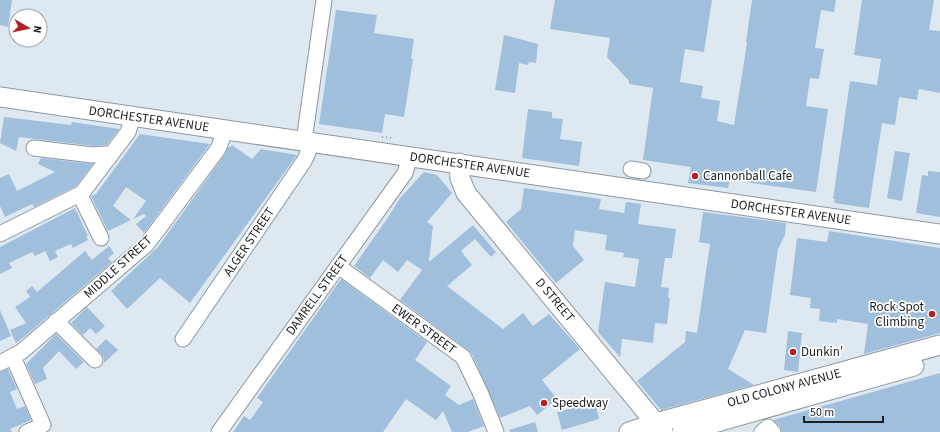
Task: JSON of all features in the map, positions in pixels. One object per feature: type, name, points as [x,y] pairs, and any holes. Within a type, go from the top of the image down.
[{"type":"main road","name":"DORCHESTER AVENUE","points":[[0,97],[940,234]]},
{"type":"main road","name":"D STREET","points":[[459,163],[460,178],[466,193],[659,428]]},
{"type":"main road","name":"OLD COLONY AVENUE","points":[[629,432],[659,428],[940,346]]},
{"type":"main road","name":"OLD COLONY AVENUE","points":[[682,432],[940,359]]},
{"type":"street","name":"ALGER STREET","points":[[183,339],[307,155],[307,141],[324,0]]},
{"type":"street","points":[[2,227],[80,195],[129,130],[133,116]]},
{"type":"street","name":"MIDDLE STREET","points":[[7,360],[21,352],[147,244],[218,149],[225,129]]},
{"type":"street","points":[[34,148],[92,155],[106,154],[110,156]]},
{"type":"street","name":"DAMRELL STREET","points":[[219,432],[405,173],[410,156]]},
{"type":"street","points":[[80,195],[101,238]]},
{"type":"street","name":"EWER STREET","points":[[338,266],[463,357],[480,392],[496,432]]},
{"type":"street","points":[[56,321],[94,360]]},
{"type":"street","points":[[7,360],[42,425],[27,432]]},
{"type":"street","points":[[762,432],[768,427],[773,432]]},
{"type":"building","points":[[0,0],[12,0],[11,8],[8,8],[8,27],[0,25]]},
{"type":"building","points":[[555,0],[712,0],[704,52],[685,49],[680,82],[703,86],[701,98],[720,101],[717,121],[734,125],[752,0],[836,0],[834,12],[821,10],[815,48],[824,49],[819,79],[810,78],[806,106],[828,109],[816,192],[730,180],[728,188],[688,183],[691,167],[643,160],[653,88],[629,84],[629,81],[607,57],[610,38],[550,29]]},
{"type":"building","points":[[862,0],[934,0],[929,30],[940,31],[940,93],[919,89],[917,100],[899,97],[895,125],[882,123],[869,208],[834,203],[835,199],[833,199],[850,81],[877,85],[881,59],[854,55]]},
{"type":"building","points":[[336,10],[377,15],[374,33],[414,39],[411,59],[413,59],[404,117],[385,114],[382,133],[319,124]]},
{"type":"building","points":[[504,35],[538,44],[536,63],[529,62],[528,65],[519,63],[515,93],[495,90]]},
{"type":"building","points":[[528,109],[552,112],[552,118],[563,119],[560,139],[582,142],[579,166],[522,158]]},
{"type":"building","points":[[4,117],[71,125],[72,122],[119,129],[107,145],[94,146],[19,137],[16,151],[0,143]]},
{"type":"building","points":[[140,134],[210,144],[144,233],[136,224],[146,216],[144,214],[133,219],[146,201],[126,187],[113,206],[131,220],[108,231],[91,196],[96,194]]},
{"type":"building","points":[[232,145],[252,159],[261,149],[297,155],[190,303],[160,278],[127,309],[111,291],[158,247],[225,154],[228,147]]},
{"type":"building","points":[[895,151],[910,153],[902,201],[887,198]]},
{"type":"building","points":[[41,158],[93,164],[76,186],[34,207],[32,204],[5,217],[0,206],[0,178],[9,174],[17,191],[55,172],[38,164]]},
{"type":"building","points":[[928,171],[940,172],[940,217],[916,213],[922,175],[928,176]]},
{"type":"building","points":[[424,172],[437,175],[452,193],[427,222],[433,226],[429,262],[473,225],[496,252],[491,257],[475,239],[461,251],[472,265],[447,286],[503,329],[523,313],[533,326],[549,314],[580,349],[542,380],[557,399],[537,415],[530,406],[500,418],[472,354],[400,300],[422,270],[407,260],[398,272],[383,260],[370,278],[354,266],[400,198]]},
{"type":"building","points":[[524,188],[601,199],[599,209],[624,213],[626,202],[641,204],[638,224],[676,229],[672,258],[665,258],[661,287],[669,288],[668,297],[670,298],[667,324],[655,323],[653,343],[622,339],[620,357],[598,332],[605,282],[635,287],[639,259],[623,257],[624,253],[605,250],[607,235],[575,230],[573,246],[584,260],[556,283],[506,222],[521,209]]},
{"type":"building","points":[[75,208],[88,236],[86,236],[88,240],[73,248],[71,244],[55,251],[58,257],[50,261],[45,251],[35,256],[32,252],[9,263],[12,268],[0,274],[0,247]]},
{"type":"building","points":[[703,212],[786,223],[785,235],[778,249],[766,333],[745,330],[728,369],[754,385],[661,410],[637,381],[685,342],[686,331],[697,333],[710,244],[699,242]]},
{"type":"building","points":[[829,231],[940,248],[940,333],[864,354],[868,324],[837,319],[837,323],[819,321],[820,309],[810,308],[811,298],[790,295],[797,238],[827,242]]},
{"type":"building","points":[[109,246],[114,253],[108,258],[112,262],[16,343],[10,330],[26,323],[15,307],[30,297],[26,291],[32,286],[37,292],[85,251],[92,260]]},
{"type":"building","points":[[341,279],[427,342],[415,360],[451,386],[445,395],[459,405],[473,399],[484,426],[468,432],[452,432],[443,411],[436,420],[406,399],[383,432],[233,432],[244,416],[250,420],[263,402],[257,398]]},
{"type":"building","points":[[87,307],[105,326],[96,334],[90,328],[83,335],[71,323]]},
{"type":"building","points":[[0,310],[11,336],[0,341]]},
{"type":"building","name":"Dunkin'","points":[[788,331],[802,333],[798,372],[784,370]]},
{"type":"building","points":[[56,334],[84,362],[76,369],[59,351],[43,368],[47,379],[35,384],[26,364]]},
{"type":"building","points":[[106,339],[118,350],[104,363],[104,357],[96,349]]},
{"type":"building","points":[[8,369],[17,389],[10,392],[17,409],[25,406],[31,420],[10,429],[12,432],[0,432],[0,372]]},
{"type":"building","points":[[940,373],[940,432],[782,432],[780,426],[773,420]]},
{"type":"building","name":"Speedway","points":[[595,402],[599,419],[562,430],[557,412]]},
{"type":"building","points":[[535,422],[538,432],[510,432],[509,430]]},
{"type":"place","name":"Cannonball Cafe","points":[[695,176]]},
{"type":"place","name":"Rock Spot Climbing","points":[[932,314]]},
{"type":"place","name":"Dunkin'","points":[[793,352]]},
{"type":"place","name":"Speedway","points":[[544,403]]}]
